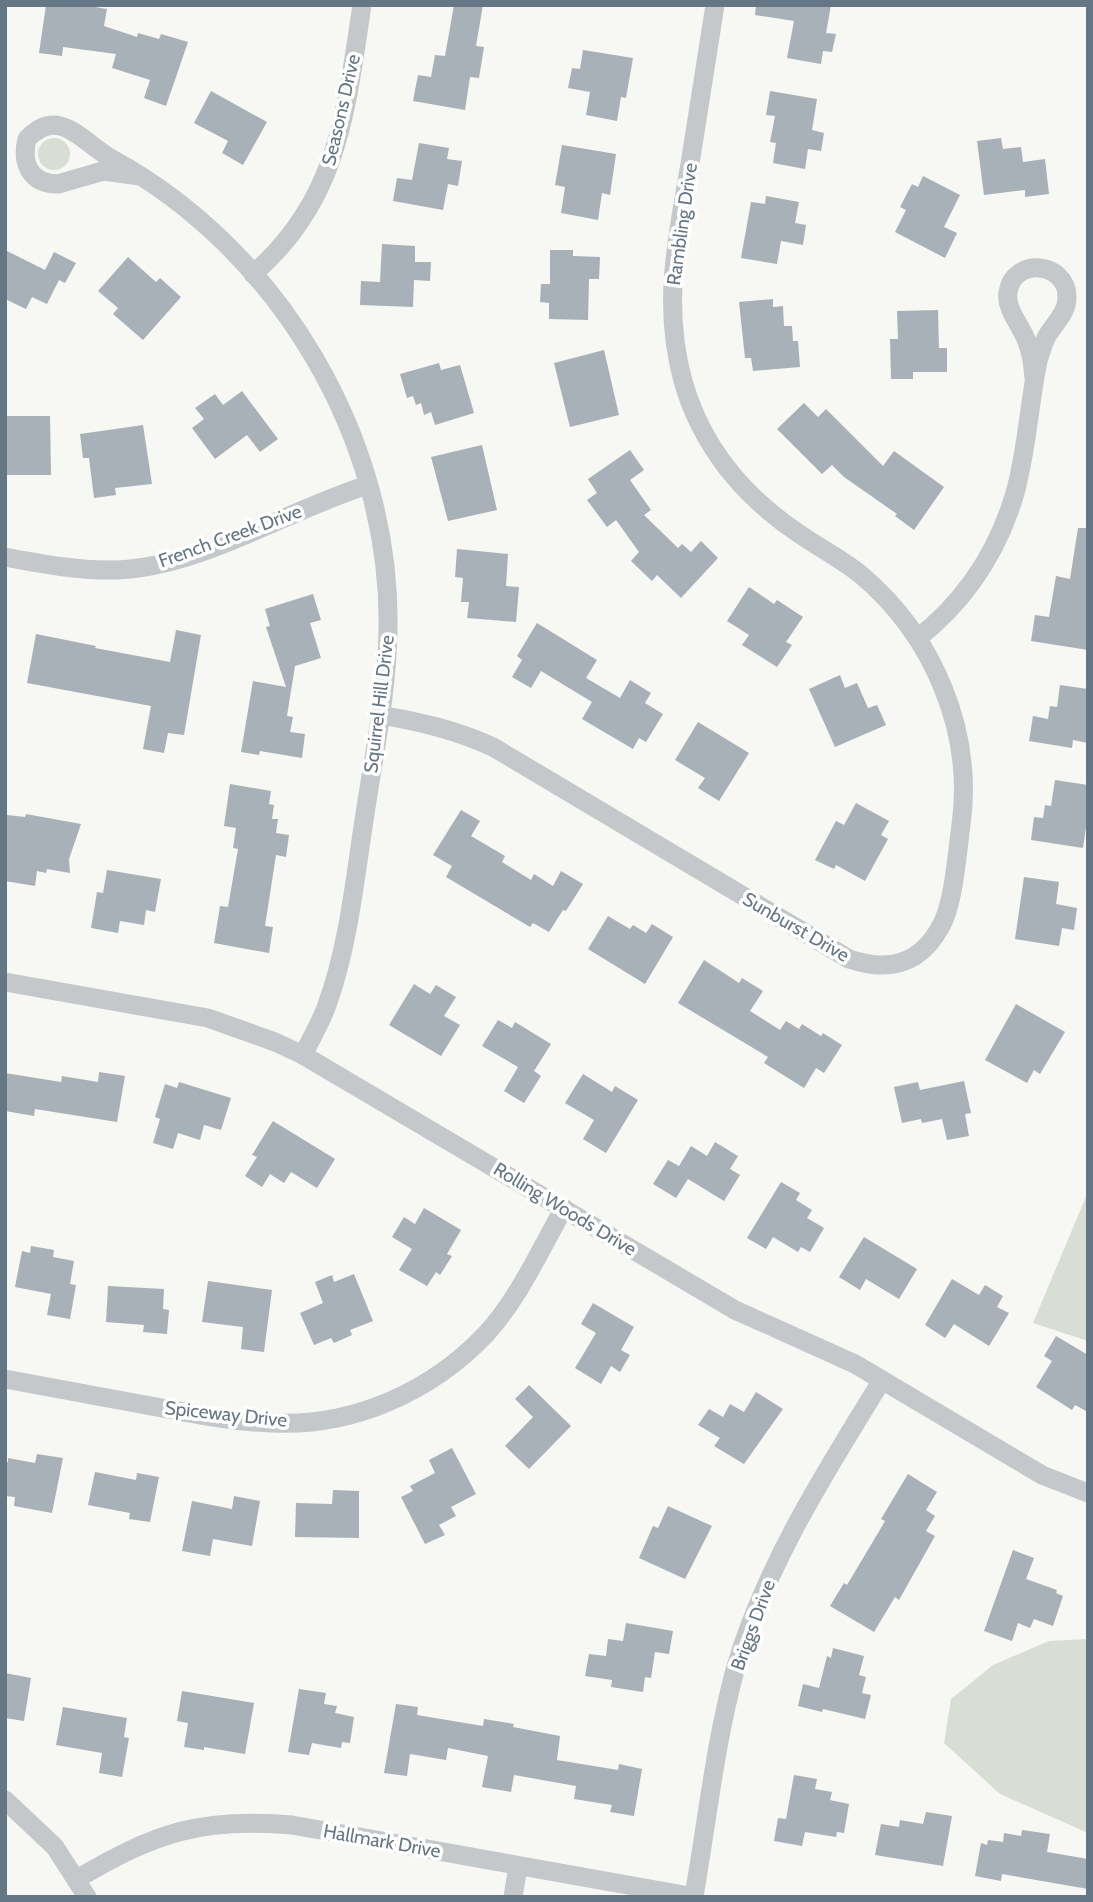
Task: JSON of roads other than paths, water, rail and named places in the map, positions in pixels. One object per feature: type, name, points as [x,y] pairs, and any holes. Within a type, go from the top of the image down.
[{"type":"street","name":"Seasons Drive","points":[[253,274],[275,255],[289,238],[320,189],[331,163],[347,102],[362,5]]},
{"type":"street","name":"Rambling Drive","points":[[715,5],[672,273],[676,352],[691,410],[714,451],[751,495],[796,532],[858,572],[898,612],[918,638]]},
{"type":"street","name":"Squirrel Hill Drive","points":[[140,176],[103,171],[50,184],[33,176],[27,169],[24,159],[27,139],[49,124],[68,128],[95,150],[140,176],[171,196],[214,233],[253,274],[290,319],[328,380],[368,485],[383,556],[387,594],[386,674],[380,715],[340,962],[326,1008],[303,1055]]},
{"type":"street","points":[[918,638],[939,622],[961,597],[983,565],[998,539],[1015,492],[1034,379],[1045,340],[1067,306],[1068,296],[1063,281],[1056,274],[1041,267],[1024,270],[1017,275],[1011,282],[1008,294],[1008,304],[1029,346],[1034,379]]},
{"type":"street","name":"French Creek Drive","points":[[5,557],[82,569],[117,570],[163,564],[368,485]]},
{"type":"street","name":"Sunburst Drive","points":[[380,715],[437,725],[493,747],[849,959],[864,964],[897,964],[925,950],[944,922],[962,813],[958,734],[936,671],[918,638]]},
{"type":"street","name":"Rolling Woods Drive","points":[[11,982],[208,1018],[303,1055],[735,1310],[829,1351],[1042,1475],[1088,1493]]},
{"type":"street","name":"Spiceway Drive","points":[[5,1379],[189,1412],[272,1423],[352,1415],[428,1383],[471,1348],[505,1309],[564,1208]]},
{"type":"street","name":"Briggs Drive","points":[[695,1897],[727,1706],[744,1642],[787,1543],[882,1380]]},
{"type":"street","points":[[5,1800],[55,1847],[87,1897]]},
{"type":"street","name":"Hallmark Drive","points":[[77,1879],[132,1847],[163,1835],[227,1823],[292,1825],[695,1897]]},
{"type":"street","points":[[513,1897],[519,1866]]}]
